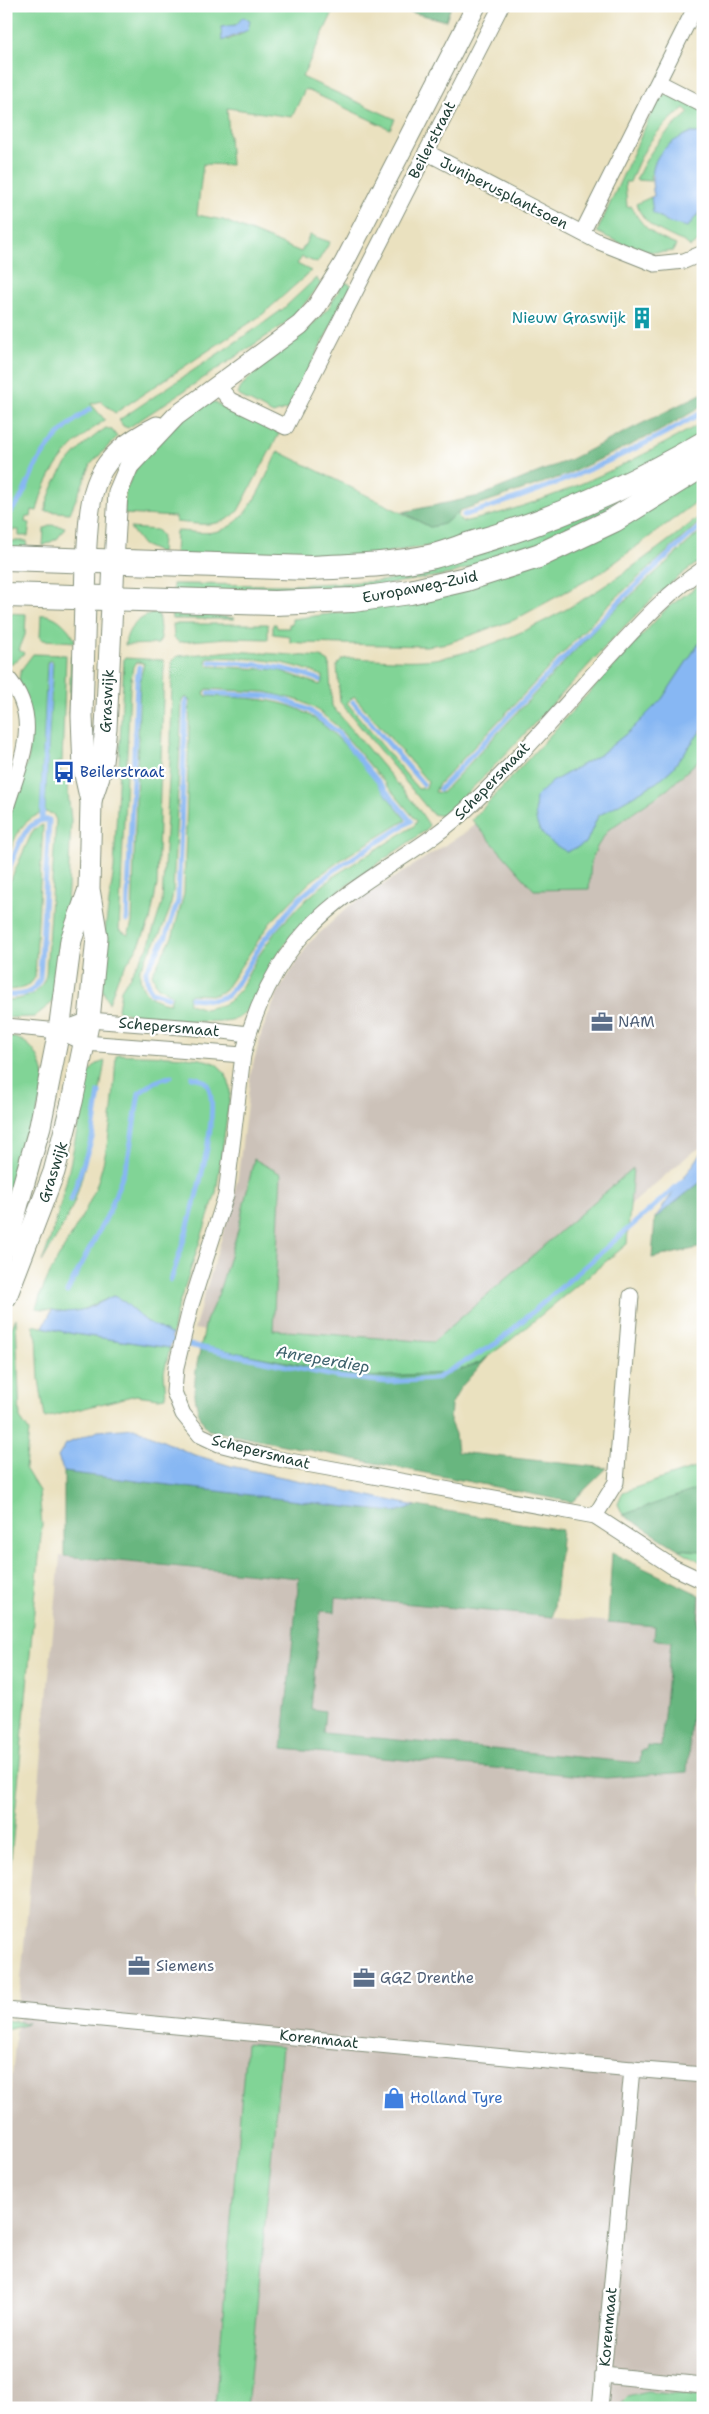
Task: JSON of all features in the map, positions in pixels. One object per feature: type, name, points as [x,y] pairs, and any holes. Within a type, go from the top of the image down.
[{"type":"main road","name":"Europaweg-Zuid","points":[[6,558],[310,568],[358,566],[435,556],[529,527],[564,514],[634,482],[703,444]]},
{"type":"main road","name":"Europaweg-Zuid","points":[[6,595],[112,599],[313,602],[381,597],[435,587],[503,568],[579,537],[614,520],[703,465]]},
{"type":"main road","points":[[83,598],[86,562]]},
{"type":"main road","points":[[112,599],[114,563]]},
{"type":"main road","name":"Graswijk","points":[[6,1297],[54,1172],[89,1020],[97,937],[89,890],[91,801],[84,761],[83,598]]},
{"type":"main road","name":"Graswijk","points":[[91,801],[101,770],[106,728],[112,599]]},
{"type":"main road","name":"Graswijk","points":[[6,1246],[40,1126],[59,1031],[71,940],[89,890]]},
{"type":"street","name":"Beilerstraat","points":[[86,562],[92,493],[100,473],[109,461],[131,442],[176,416],[300,326],[315,309],[344,263],[476,6]]},
{"type":"street","name":"Beilerstraat","points":[[217,385],[230,400],[286,427],[501,6]]},
{"type":"street","name":"Juniperusplantsoen","points":[[582,233],[660,83],[696,6]]},
{"type":"street","points":[[660,83],[703,105]]},
{"type":"street","name":"Juniperusplantsoen","points":[[426,152],[582,233],[656,264],[684,262],[703,253]]},
{"type":"street","points":[[344,263],[363,274]]},
{"type":"street","name":"Beilerstraat","points":[[114,563],[116,501],[124,474],[134,460],[176,416]]},
{"type":"street","name":"Schepersmaat","points":[[703,569],[656,605],[473,804],[421,846],[338,901],[308,929],[287,956],[265,991],[248,1034],[243,1055],[226,1195],[185,1326],[176,1367],[174,1392],[183,1414],[200,1435],[219,1444],[273,1458],[595,1516],[673,1567],[703,1581]]},
{"type":"street","points":[[6,676],[23,702],[28,730],[26,744],[6,808]]},
{"type":"street","points":[[59,1031],[89,1020]]},
{"type":"street","name":"Schepersmaat","points":[[89,1020],[248,1034]]},
{"type":"street","points":[[6,1026],[59,1031],[85,1043]]},
{"type":"street","name":"Schepersmaat","points":[[85,1043],[243,1055]]},
{"type":"street","points":[[595,1516],[616,1482],[631,1296]]},
{"type":"street","name":"Korenmaat","points":[[6,2010],[703,2075]]},
{"type":"street","name":"Korenmaat","points":[[600,2408],[632,2069]]},
{"type":"street","name":"Korenmaat","points":[[603,2375],[703,2384]]},
{"type":"shaded area","points":[[703,582],[703,1146],[690,1154],[438,1371],[194,1329],[230,1211],[238,1177],[251,1072],[262,1031],[278,992],[309,943],[348,907],[466,832],[526,779]]},
{"type":"shaded area","points":[[60,1556],[299,1578],[336,1597],[655,1626],[697,1628],[700,1595],[703,1596],[703,2408],[6,2408],[6,2142]]},
{"type":"green space","points":[[6,6],[336,6],[302,77],[395,119],[390,129],[305,89],[292,117],[227,108],[231,165],[203,164],[197,215],[223,220],[301,252],[310,235],[330,242],[317,263],[302,257],[297,264],[311,271],[263,314],[115,413],[101,401],[91,404],[105,420],[81,438],[54,470],[41,496],[37,511],[32,510],[31,517],[26,516],[25,522],[30,523],[28,536],[19,536],[19,530],[6,530]],"holes":[[[236,25],[244,33],[228,40],[221,27]]]},
{"type":"green space","points":[[386,6],[451,6],[446,21]]},
{"type":"green space","points":[[668,94],[703,110],[703,133],[689,133],[650,176],[651,181],[636,180],[658,143],[689,113],[684,108],[651,140],[640,158],[630,182],[625,182],[627,207],[631,206],[639,220],[649,230],[676,245],[673,251],[653,252],[624,245],[597,232],[658,99]]},
{"type":"green space","points":[[651,197],[654,212],[670,223],[697,216],[703,207],[703,238],[690,247],[652,226],[643,217],[636,204]]},
{"type":"green space","points":[[316,278],[321,284],[295,315],[279,328],[128,428],[123,426],[119,420],[261,325],[283,309]]},
{"type":"green space","points":[[344,282],[352,285],[288,409],[273,414],[238,395],[247,380],[315,322],[329,307]]},
{"type":"green space","points":[[703,393],[703,406],[658,432],[566,475],[459,511],[444,524],[430,527],[403,512],[480,496],[571,459]]},
{"type":"green space","points":[[210,401],[281,430],[238,511],[224,521],[209,524],[176,522],[176,517],[124,514],[125,492],[146,446]]},
{"type":"green space","points":[[703,422],[703,439],[612,488],[448,543],[357,557],[175,555],[176,531],[214,532],[226,528],[246,512],[261,488],[278,451],[430,527],[444,524],[459,511],[458,517],[462,522],[523,506],[555,495],[617,468]]},
{"type":"green space","points":[[106,428],[112,430],[117,437],[91,464],[70,513],[45,511],[54,486],[67,464],[75,454]]},
{"type":"green space","points":[[703,474],[703,497],[602,572],[514,620],[448,643],[426,646],[290,642],[290,636],[273,634],[273,624],[276,624],[277,628],[289,628],[289,624],[292,624],[292,619],[360,610],[438,594]]},
{"type":"green space","points":[[625,492],[640,494],[565,534],[451,574],[324,594],[173,591],[173,584],[291,585],[383,581],[455,561]]},
{"type":"green space","points":[[703,514],[703,519],[608,605],[438,785],[435,792],[442,793],[601,623],[703,529],[703,559],[671,583],[641,610],[498,762],[443,816],[432,814],[340,702],[337,665],[343,659],[407,660],[441,658],[477,649],[512,636],[547,620],[612,581]],"holes":[[[354,696],[428,782],[426,788],[418,789],[347,703]]]},
{"type":"green space","points":[[51,525],[65,527],[58,538],[43,546],[44,529]]},
{"type":"green space","points":[[130,528],[157,530],[162,536],[161,553],[143,545]]},
{"type":"green space","points":[[6,541],[27,541],[26,549],[6,549]]},
{"type":"green space","points":[[703,582],[703,637],[662,699],[631,730],[601,754],[552,782],[586,843],[598,816],[657,782],[672,769],[700,732],[703,734],[703,756],[668,789],[608,830],[591,861],[589,889],[534,890],[472,820],[667,608]]},
{"type":"green space","points":[[171,610],[234,618],[235,619],[172,619]]},
{"type":"green space","points":[[158,612],[161,638],[158,644],[125,645],[129,632],[136,623],[146,616]]},
{"type":"green space","points":[[6,613],[26,614],[25,635],[19,650],[24,653],[16,661],[6,664]]},
{"type":"green space","points":[[41,615],[57,619],[70,632],[76,642],[43,640],[40,638]]},
{"type":"green space","points":[[173,624],[268,624],[268,639],[226,638],[179,642],[174,638]]},
{"type":"green space","points":[[233,651],[321,657],[329,662],[332,706],[417,807],[429,825],[426,830],[345,887],[308,919],[276,957],[249,1007],[238,1018],[229,1020],[159,1019],[118,1010],[121,990],[148,947],[162,903],[171,743],[172,661],[178,656]],"holes":[[[209,657],[267,660],[309,670],[323,676],[323,681],[320,685],[278,670],[208,666],[206,661]],[[207,689],[266,692],[301,701],[316,709],[337,726],[417,821],[414,826],[334,876],[301,904],[276,931],[257,958],[240,990],[228,1002],[205,1009],[189,1004],[188,996],[191,994],[214,995],[224,991],[270,923],[310,882],[345,857],[406,820],[354,755],[323,725],[307,714],[280,703],[248,698],[206,696],[204,693]],[[186,697],[190,701],[184,894],[173,935],[152,974],[157,986],[172,995],[170,1003],[156,1000],[146,993],[141,982],[140,968],[160,934],[170,909],[173,892],[182,700]]]},
{"type":"green space","points":[[33,654],[66,655],[62,762],[58,762],[58,770],[61,771],[61,774],[66,774],[71,820],[68,888],[64,940],[53,1002],[34,1017],[6,1018],[6,1000],[19,999],[36,992],[46,975],[56,820],[53,814],[45,812],[53,662],[51,660],[47,662],[40,814],[22,827],[14,840],[6,861],[6,828],[29,756],[19,678],[21,670]]},
{"type":"green space","points":[[71,656],[76,658],[69,714],[69,713]]},
{"type":"green space","points":[[124,658],[163,660],[157,885],[150,921],[139,945],[118,977],[109,1003],[101,987],[101,956],[114,869]],"holes":[[[137,662],[144,663],[140,680],[132,923],[128,935],[119,930],[130,687],[133,666]]]},
{"type":"green space","points":[[43,825],[35,977],[27,986],[6,990],[6,890],[31,835],[36,828]]},
{"type":"green space","points":[[6,1037],[15,1038],[29,1045],[38,1057],[45,1081],[6,1230]]},
{"type":"green space","points":[[118,1054],[197,1058],[208,1061],[216,1064],[223,1070],[230,1086],[216,1193],[176,1313],[172,1335],[146,1321],[121,1299],[113,1296],[76,1313],[36,1308],[55,1263],[87,1207],[100,1175],[108,1142],[116,1056]]},
{"type":"green space","points":[[105,1061],[89,1146],[76,1197],[65,1222],[42,1262],[63,1193],[87,1074],[97,1064]]},
{"type":"green space","points":[[254,1159],[281,1174],[273,1330],[433,1342],[633,1168],[627,1244],[512,1339],[479,1363],[451,1373],[365,1377],[201,1346],[206,1321],[218,1295],[238,1230]]},
{"type":"green space","points":[[703,1180],[703,1247],[652,1258],[655,1218]]},
{"type":"green space","points":[[16,1318],[20,1418],[29,1431],[25,1468],[39,1491],[42,1525],[6,1913],[6,1340]]},
{"type":"green space","points":[[32,1325],[74,1334],[170,1348],[164,1372],[166,1397],[158,1398],[136,1395],[45,1418],[39,1379],[37,1338]]},
{"type":"green space","points":[[201,1346],[365,1377],[451,1373],[479,1363],[488,1357],[461,1387],[451,1405],[450,1422],[455,1434],[457,1452],[607,1468],[572,1502],[208,1430],[198,1410],[195,1389],[196,1367]]},
{"type":"green space","points":[[703,1465],[703,1487],[623,1515],[618,1504],[623,1492]]},
{"type":"green space","points":[[64,1472],[395,1512],[416,1506],[562,1530],[553,1617],[336,1597],[335,1612],[320,1611],[311,1709],[325,1711],[323,1733],[640,1763],[641,1750],[647,1750],[647,1746],[661,1747],[671,1641],[654,1640],[655,1626],[608,1622],[612,1553],[700,1595],[687,1772],[606,1778],[282,1749],[299,1578],[64,1556]]},
{"type":"green space","points":[[703,1487],[703,1551],[678,1549],[623,1515]]},
{"type":"green space","points":[[678,1549],[703,1551],[703,1563]]},
{"type":"green space","points":[[6,2020],[28,2023],[6,2029]]},
{"type":"green space","points":[[246,2044],[282,2047],[247,2408],[215,2408]]},
{"type":"green space","points":[[648,2392],[703,2397],[703,2408],[616,2408],[627,2397]]},
{"type":"water","points":[[243,17],[250,20],[248,30],[222,41],[221,27],[236,25]]},
{"type":"water","points":[[689,133],[703,133],[703,207],[688,227],[670,223],[653,213],[651,197],[654,196],[652,174],[658,157],[670,144]]},
{"type":"water","points":[[703,637],[703,728],[672,769],[657,782],[598,816],[586,843],[567,852],[550,841],[544,836],[537,824],[536,797],[552,782],[601,754],[631,730],[662,699]]},
{"type":"water","points":[[703,1151],[703,1180],[655,1218]]},
{"type":"water","points":[[113,1296],[121,1299],[146,1321],[172,1335],[170,1348],[74,1334],[43,1327],[52,1310],[77,1311],[98,1304]]},
{"type":"water","points":[[134,1428],[192,1454],[231,1466],[416,1506],[395,1512],[64,1472],[58,1457],[66,1444],[98,1431]]},
{"type":"waterway","points":[[6,515],[21,498],[34,468],[49,446],[68,426],[90,409]]},
{"type":"waterway","points":[[464,515],[526,495],[586,471],[645,443],[703,412]]},
{"type":"waterway","points":[[440,789],[601,620],[703,524]]},
{"type":"waterway","points":[[210,662],[252,664],[279,668],[320,680]]},
{"type":"waterway","points":[[42,819],[50,664]]},
{"type":"waterway","points":[[127,921],[139,667]]},
{"type":"waterway","points":[[191,998],[214,1000],[227,996],[264,940],[300,898],[334,870],[411,821],[337,732],[309,710],[282,699],[267,696],[209,693]]},
{"type":"waterway","points":[[168,997],[152,992],[148,986],[146,971],[166,936],[178,901],[186,701]]},
{"type":"waterway","points":[[353,702],[423,784]]},
{"type":"waterway","points":[[6,876],[26,831],[40,821],[49,820],[40,979],[34,988],[26,993],[6,995]]},
{"type":"waterway","points":[[67,1292],[109,1212],[128,1160],[139,1093],[155,1082],[171,1076]]},
{"type":"waterway","points":[[171,1280],[200,1179],[211,1120],[211,1098],[206,1083],[192,1077]]},
{"type":"waterway","points":[[71,1200],[92,1138],[99,1092]]},
{"type":"waterway","name":"Anreperdiep","points":[[166,1340],[338,1377],[388,1382],[435,1379],[497,1343],[683,1181]]},
{"type":"place","name":"Nieuw Graswijk","points":[[642,318]]},
{"type":"place","name":"Beilerstraat","points":[[64,772]]},
{"type":"place","name":"NAM","points":[[602,1022]]},
{"type":"place","name":"Siemens","points":[[139,1966]]},
{"type":"place","name":"GGZ Drenthe","points":[[364,1978]]},
{"type":"place","name":"Holland Tyre","points":[[394,2098]]}]
